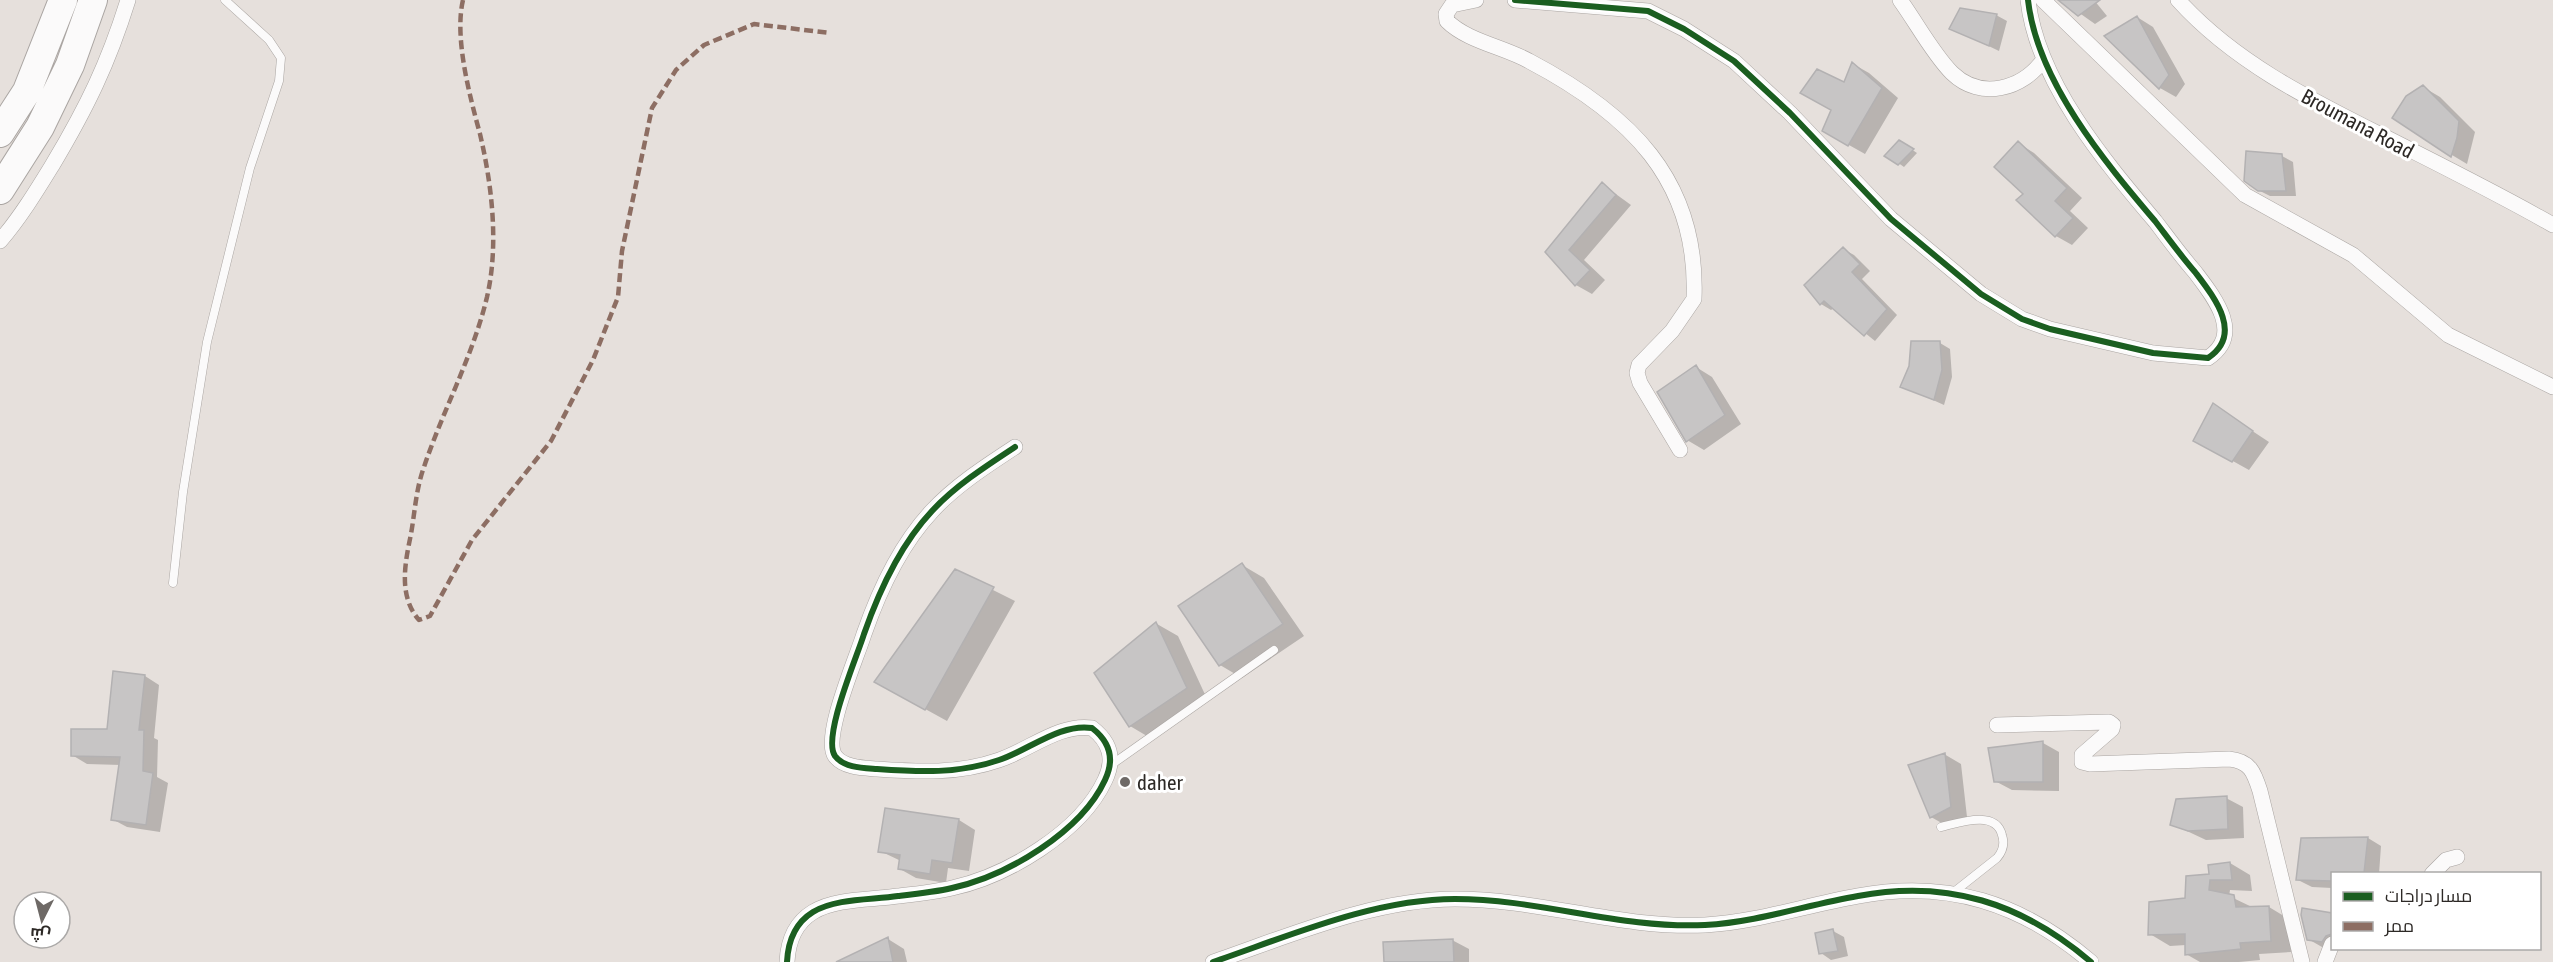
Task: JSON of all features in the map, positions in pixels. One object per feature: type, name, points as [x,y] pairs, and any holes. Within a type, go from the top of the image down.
[{"type":"highway","points":[[0,133],[27,91],[63,0]]},
{"type":"highway","points":[[0,190],[40,127],[69,65],[93,0]]},
{"type":"street","points":[[0,241],[36,192],[88,106],[111,54],[128,0]]},
{"type":"street","points":[[1476,0],[1452,5],[1446,14],[1447,21],[1465,32],[1526,59],[1585,94],[1614,116],[1656,160],[1675,189],[1690,240],[1694,299],[1672,331],[1639,365],[1637,373],[1640,383],[1680,450]]},
{"type":"street","points":[[1515,0],[1648,11],[1663,17],[1742,68],[1790,113],[1891,219],[1981,294],[2022,319],[2050,329],[2153,353],[2208,358],[2220,348],[2226,333],[2222,315],[2211,294],[2086,136],[2044,59],[2030,21],[2028,0]]},
{"type":"street","points":[[1900,0],[1951,72],[1963,81],[1990,88],[2011,87],[2025,81],[2044,59]]},
{"type":"street","points":[[2043,0],[2245,195],[2353,255],[2448,335],[2553,387]]},
{"type":"street","name":"Broumana Road","points":[[2178,0],[2211,33],[2247,60],[2317,104],[2502,196],[2553,225]]},
{"type":"street","points":[[787,962],[789,944],[798,924],[814,911],[846,903],[954,888],[991,874],[1033,854],[1089,805],[1100,791],[1111,765],[1111,756],[1102,736],[1092,728],[1083,727],[1058,733],[999,760],[958,770],[910,772],[860,767],[840,761],[832,750],[833,728],[867,625],[886,580],[910,539],[939,504],[987,465],[1015,447]]},
{"type":"street","points":[[1997,725],[2109,722],[2113,725],[2112,729],[2082,755],[2082,762],[2090,764],[2229,759],[2246,763],[2252,768],[2260,790],[2302,962]]},
{"type":"street","points":[[2433,872],[2457,856]]},
{"type":"street","points":[[1213,962],[1323,924],[1408,903],[1455,899],[1504,903],[1610,920],[1705,925],[1758,920],[1857,896],[1895,890],[1954,892],[1982,898],[2015,912],[2057,935],[2091,962]]},
{"type":"street","points":[[2325,962],[2331,947]]},
{"type":"lane","points":[[173,583],[183,492],[207,342],[250,168],[279,81],[281,58],[269,40],[225,0]]},
{"type":"lane","points":[[1111,765],[1274,650]]},
{"type":"lane","points":[[1941,827],[1976,819],[1986,820],[2000,829],[2003,836],[2002,851],[1998,858],[1954,892]]},
{"type":"building","points":[[2058,0],[2100,0],[2078,16]]},
{"type":"building","points":[[1960,8],[1997,14],[1989,46],[1949,29]]},
{"type":"building","points":[[2137,16],[2169,75],[2159,89],[2104,36]]},
{"type":"building","points":[[1852,62],[1882,88],[1848,146],[1822,131],[1831,110],[1800,93],[1817,69],[1844,82]]},
{"type":"building","points":[[2423,85],[2459,121],[2451,157],[2392,118],[2406,96]]},
{"type":"building","points":[[1899,140],[1914,149],[1898,165],[1884,156]]},
{"type":"building","points":[[2018,141],[2067,188],[2055,201],[2073,218],[2055,237],[2016,200],[2023,194],[1994,167]]},
{"type":"building","points":[[2246,151],[2282,154],[2286,191],[2258,191],[2244,181]]},
{"type":"building","points":[[1602,182],[1616,195],[1569,250],[1590,270],[1575,286],[1545,252]]},
{"type":"building","points":[[1843,247],[1860,264],[1852,272],[1887,309],[1864,336],[1824,301],[1820,305],[1804,285]]},
{"type":"building","points":[[1911,341],[1940,341],[1942,370],[1934,400],[1900,387],[1909,366]]},
{"type":"building","points":[[1696,365],[1725,415],[1686,442],[1657,392]]},
{"type":"building","points":[[2213,403],[2253,431],[2232,462],[2193,441]]},
{"type":"building","points":[[1242,563],[1283,624],[1219,666],[1178,606]]},
{"type":"building","points":[[955,569],[994,587],[925,710],[874,682]]},
{"type":"building","points":[[1156,622],[1187,688],[1129,727],[1094,673]]},
{"type":"building","points":[[113,671],[145,675],[139,730],[144,730],[143,771],[153,773],[146,825],[111,820],[120,757],[71,756],[71,729],[107,729]]},
{"type":"building","points":[[2043,741],[2043,782],[1994,782],[1988,748]]},
{"type":"building","points":[[1945,753],[1951,807],[1930,818],[1908,765]]},
{"type":"building","points":[[2227,796],[2228,829],[2188,831],[2170,825],[2176,799]]},
{"type":"building","points":[[885,808],[959,819],[952,863],[932,860],[930,874],[898,869],[900,855],[878,852]]},
{"type":"building","points":[[2368,837],[2364,872],[2331,872],[2331,881],[2296,880],[2301,838]]},
{"type":"building","points":[[2230,862],[2232,880],[2210,880],[2209,890],[2234,895],[2236,907],[2269,906],[2271,941],[2240,943],[2241,949],[2185,955],[2185,934],[2148,935],[2149,902],[2185,898],[2186,876],[2209,874],[2208,865]]},
{"type":"building","points":[[2302,908],[2331,913],[2331,934],[2326,936],[2322,942],[2307,940],[2301,915]]},
{"type":"building","points":[[1833,929],[1838,951],[1819,954],[1815,933]]},
{"type":"building","points":[[888,937],[893,962],[836,962]]},
{"type":"building","points":[[1453,939],[1454,962],[1384,962],[1383,942]]},
{"type":"marked path","points":[[463,0],[460,32],[468,85],[491,194],[493,257],[491,277],[481,319],[421,475],[417,492],[405,579],[408,601],[419,620],[430,616],[472,540],[551,441],[593,360],[618,297],[622,251],[652,108],[676,70],[704,45],[754,24],[830,33]]},
{"type":"cycle path","points":[[1515,0],[1648,11],[1684,29],[1734,61],[1790,113],[1891,219],[1981,294],[2022,319],[2050,329],[2153,353],[2208,358],[2219,348],[2224,338],[2225,327],[2217,304],[2195,272],[2115,173],[2076,118],[2044,60],[2034,30],[2028,0]]},
{"type":"cycle path","points":[[787,962],[789,947],[797,927],[813,912],[822,907],[843,902],[946,889],[996,873],[1040,849],[1061,834],[1094,799],[1105,780],[1110,765],[1109,751],[1103,739],[1092,728],[1068,729],[999,760],[954,770],[924,771],[854,767],[839,760],[832,746],[833,732],[848,678],[876,601],[900,554],[921,524],[941,502],[971,477],[1015,447]]},
{"type":"cycle path","points":[[1213,962],[1363,912],[1424,901],[1487,900],[1642,923],[1705,925],[1763,917],[1858,896],[1922,891],[1982,900],[2010,911],[2038,924],[2091,962]]},
{"type":"place","name":"daher","points":[[1125,782]]}]
